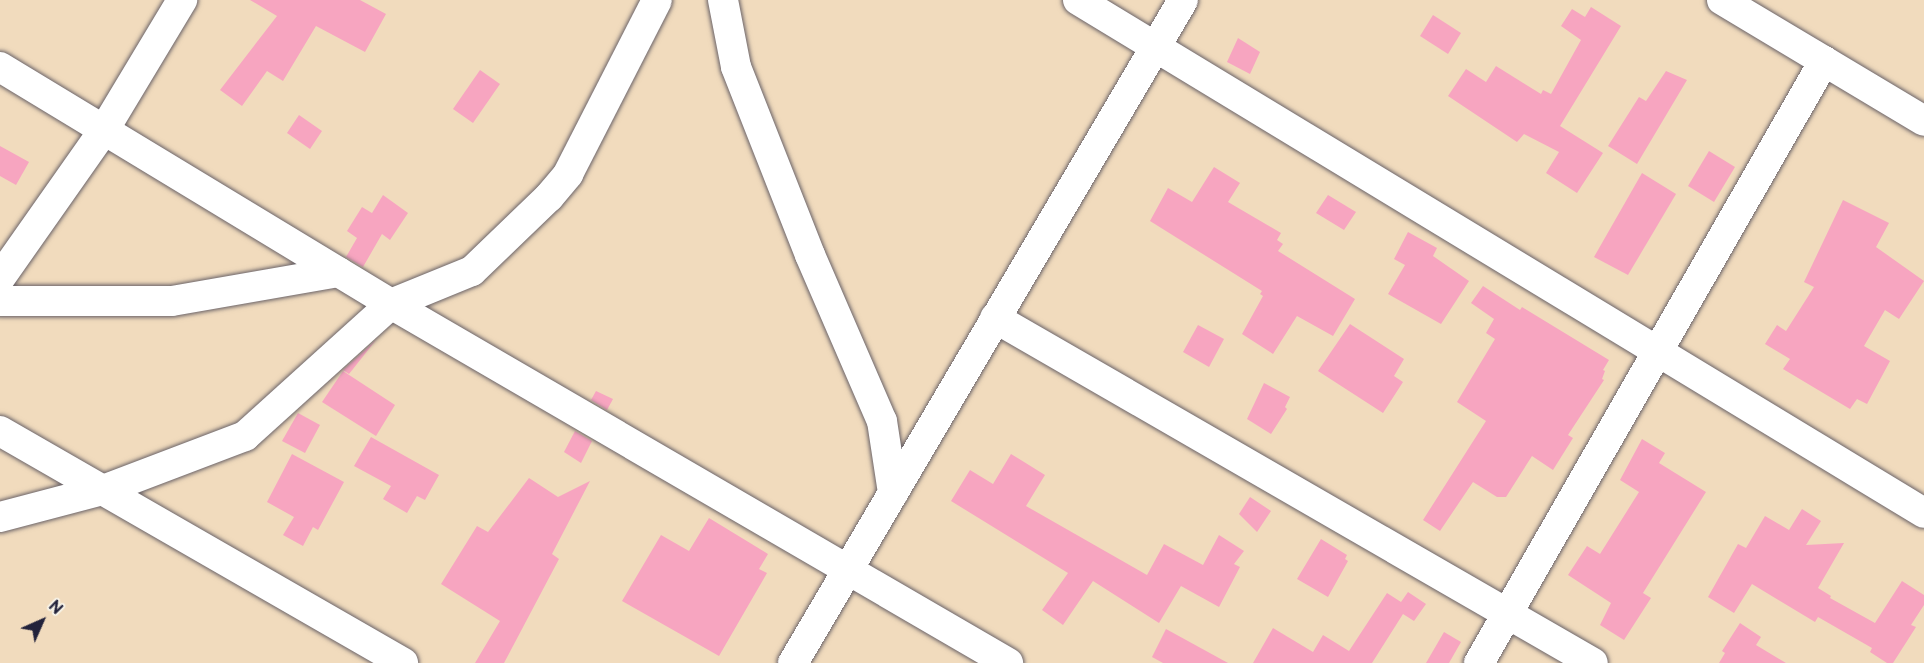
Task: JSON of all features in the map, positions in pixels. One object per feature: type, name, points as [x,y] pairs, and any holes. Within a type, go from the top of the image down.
[{"type":"street","points":[[0,278],[104,130],[182,0]]},
{"type":"street","points":[[0,517],[103,490],[245,436],[391,304],[472,271],[549,196],[568,174],[657,0]]},
{"type":"street","points":[[723,0],[736,67],[810,255],[882,421],[893,493]]},
{"type":"street","points":[[1078,0],[1924,513]]},
{"type":"street","points":[[794,663],[1183,0]]},
{"type":"street","points":[[1725,1],[1924,121]]},
{"type":"street","points":[[1479,663],[1824,61]]},
{"type":"street","points":[[0,67],[391,304],[1008,663]]},
{"type":"street","points":[[0,301],[172,301],[338,272]]},
{"type":"street","points":[[995,318],[1593,663]]},
{"type":"street","points":[[0,430],[403,663]]},
{"type":"building","points":[[250,0],[360,0],[386,14],[365,52],[316,26],[283,81],[267,71],[242,106],[220,90],[277,16]]},
{"type":"building","points":[[1591,7],[1621,26],[1560,126],[1603,153],[1577,193],[1546,173],[1559,152],[1524,134],[1517,142],[1448,96],[1466,69],[1486,82],[1496,66],[1541,94],[1543,90],[1551,94],[1581,40],[1561,26],[1572,9],[1585,17]]},
{"type":"building","points":[[1433,15],[1461,33],[1448,54],[1420,36]]},
{"type":"building","points":[[1238,38],[1260,52],[1250,74],[1227,62]]},
{"type":"building","points":[[480,70],[500,84],[473,123],[453,109]]},
{"type":"building","points":[[1666,71],[1687,80],[1637,164],[1608,146],[1639,97],[1646,101]]},
{"type":"building","points":[[299,115],[322,131],[310,149],[287,133]]},
{"type":"building","points":[[0,146],[29,162],[16,185],[0,176]]},
{"type":"building","points":[[1709,151],[1735,167],[1714,202],[1688,186]]},
{"type":"building","points":[[1214,167],[1240,183],[1228,202],[1281,233],[1277,240],[1283,244],[1278,251],[1355,299],[1333,336],[1297,316],[1273,354],[1242,334],[1263,296],[1260,294],[1262,291],[1150,221],[1168,188],[1192,202]]},
{"type":"building","points":[[1642,173],[1676,194],[1628,275],[1594,257]]},
{"type":"building","points":[[383,195],[408,213],[390,240],[382,234],[363,267],[346,257],[357,238],[347,231],[362,207],[372,213]]},
{"type":"building","points":[[1328,195],[1356,212],[1344,230],[1316,213]]},
{"type":"building","points":[[1843,200],[1889,223],[1876,247],[1924,281],[1899,319],[1885,310],[1864,346],[1890,361],[1867,404],[1857,399],[1850,409],[1783,369],[1790,359],[1765,344],[1777,325],[1786,331],[1814,287],[1804,282]]},
{"type":"building","points":[[1408,232],[1437,248],[1433,256],[1469,281],[1441,324],[1388,294],[1405,265],[1394,259]]},
{"type":"building","points":[[1483,286],[1520,310],[1522,307],[1609,360],[1603,370],[1605,371],[1602,379],[1604,380],[1568,435],[1573,438],[1553,470],[1532,456],[1506,497],[1497,497],[1473,482],[1440,531],[1423,520],[1486,421],[1457,402],[1495,339],[1486,333],[1494,319],[1471,303]]},
{"type":"building","points":[[1350,324],[1404,359],[1394,376],[1403,382],[1383,413],[1318,371]]},
{"type":"building","points":[[1198,325],[1224,339],[1209,367],[1183,352]]},
{"type":"building","points":[[376,340],[349,374],[343,370]]},
{"type":"building","points":[[343,371],[395,405],[376,436],[322,402]]},
{"type":"building","points":[[1264,383],[1290,397],[1285,407],[1287,409],[1271,434],[1247,419]]},
{"type":"building","points":[[596,391],[613,399],[607,410],[591,400]]},
{"type":"building","points":[[298,413],[320,425],[305,453],[282,441]]},
{"type":"building","points":[[575,431],[592,441],[581,463],[564,452]]},
{"type":"building","points":[[371,437],[439,475],[425,500],[417,496],[407,513],[383,499],[391,486],[354,466]]},
{"type":"building","points":[[1642,439],[1665,453],[1659,463],[1706,492],[1643,593],[1651,598],[1624,640],[1600,625],[1611,603],[1568,575],[1587,546],[1600,554],[1639,492],[1620,480]]},
{"type":"building","points":[[292,454],[344,482],[318,530],[313,527],[303,546],[283,535],[294,517],[267,502]]},
{"type":"building","points":[[1011,454],[1045,475],[1026,506],[1147,575],[1164,544],[1203,565],[1219,535],[1244,551],[1234,564],[1240,567],[1219,607],[1181,586],[1159,623],[1093,581],[1063,625],[1042,610],[1068,573],[951,501],[970,470],[993,484]]},
{"type":"building","points":[[529,478],[558,497],[590,481],[552,554],[559,559],[504,663],[475,663],[500,621],[441,584],[477,526],[488,532]]},
{"type":"building","points":[[1250,497],[1271,511],[1257,532],[1239,514]]},
{"type":"building","points":[[1802,509],[1821,521],[1806,545],[1844,543],[1818,588],[1831,596],[1830,598],[1875,623],[1902,581],[1924,595],[1924,605],[1911,625],[1916,627],[1893,663],[1887,663],[1870,652],[1872,648],[1818,617],[1815,622],[1752,584],[1734,613],[1708,597],[1738,544],[1746,548],[1765,516],[1789,530]]},
{"type":"building","points":[[709,518],[768,554],[759,569],[767,573],[719,656],[622,601],[661,535],[689,551]]},
{"type":"building","points":[[1321,539],[1347,555],[1345,559],[1348,561],[1328,597],[1297,579]]},
{"type":"building","points":[[1408,592],[1426,604],[1414,621],[1403,614],[1372,663],[1253,663],[1273,628],[1313,652],[1323,635],[1349,651],[1387,593],[1401,602]]},
{"type":"building","points":[[1740,623],[1761,637],[1756,645],[1786,663],[1719,663],[1725,653],[1722,651]]},
{"type":"building","points":[[1166,629],[1228,663],[1163,663],[1152,657]]},
{"type":"building","points":[[1444,632],[1461,642],[1449,663],[1426,663]]}]
